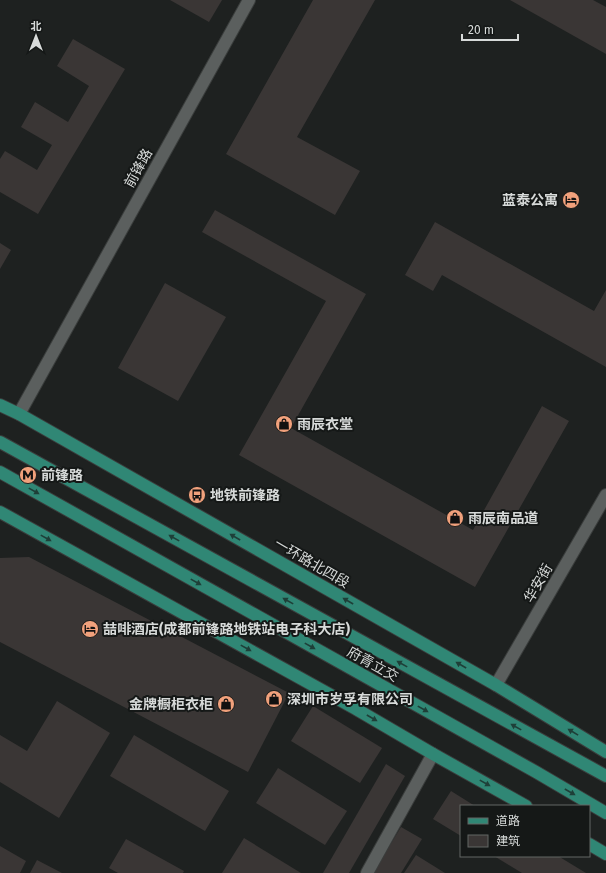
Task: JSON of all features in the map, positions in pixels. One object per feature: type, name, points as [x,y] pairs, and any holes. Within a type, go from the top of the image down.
[{"type":"main road","name":"一环路北四段","points":[[0,405],[19,414],[496,685],[606,752]]},
{"type":"main road","name":"府青立交","points":[[0,442],[606,776]]},
{"type":"main road","name":"府青立交","points":[[0,472],[536,772],[606,813]]},
{"type":"main road","points":[[0,512],[356,709],[524,805]]},
{"type":"main road","points":[[590,845],[606,854]]},
{"type":"street","name":"前锋路","points":[[19,414],[249,0]]},
{"type":"street","name":"华安街","points":[[496,685],[606,495]]},
{"type":"street","points":[[367,873],[433,754]]},
{"type":"building","points":[[170,0],[222,0],[209,22]]},
{"type":"building","points":[[313,0],[375,0],[297,137],[360,171],[335,215],[226,154]]},
{"type":"building","points":[[510,0],[593,0],[606,7],[606,54]]},
{"type":"building","points":[[73,39],[125,69],[38,214],[0,192],[0,159],[5,151],[37,170],[52,145],[21,127],[35,102],[68,122],[89,86],[57,66]]},
{"type":"building","points":[[215,210],[366,294],[291,428],[473,530],[542,406],[569,421],[475,587],[239,455],[326,301],[202,232]]},
{"type":"building","points":[[435,222],[594,311],[606,290],[606,367],[442,275],[433,291],[405,275]]},
{"type":"building","points":[[0,243],[11,250],[0,269]]},
{"type":"building","points":[[165,283],[226,317],[178,401],[118,368]]},
{"type":"building","points":[[29,557],[289,693],[248,772],[0,642],[0,558]]},
{"type":"building","points":[[57,701],[110,733],[59,818],[0,782],[0,735],[27,751]]},
{"type":"building","points":[[313,706],[382,748],[360,783],[291,741]]},
{"type":"building","points":[[134,735],[229,791],[205,831],[110,776]]},
{"type":"building","points":[[386,764],[405,776],[349,873],[323,873]]},
{"type":"building","points":[[278,768],[347,811],[325,845],[256,803]]},
{"type":"building","points":[[451,791],[473,805],[460,805],[460,835],[433,819]]},
{"type":"building","points":[[401,827],[422,839],[401,873],[373,873]]},
{"type":"building","points":[[244,838],[301,873],[222,873]]},
{"type":"building","points":[[126,839],[184,871],[183,873],[118,873],[109,868]]},
{"type":"building","points":[[0,846],[26,861],[20,873],[0,873]]},
{"type":"building","points":[[416,855],[445,873],[404,873]]},
{"type":"building","points":[[496,857],[560,857],[586,873],[522,873]]},
{"type":"building","points":[[37,860],[62,873],[30,873]]},
{"type":"place","name":"蓝泰公寓","points":[[571,200]]},
{"type":"place","name":"雨辰衣堂","points":[[284,424]]},
{"type":"place","name":"前锋路","points":[[28,475]]},
{"type":"place","name":"地铁前锋路","points":[[197,495]]},
{"type":"place","name":"雨辰南品道","points":[[455,518]]},
{"type":"place","name":"喆啡酒店(成都前锋路地铁站电子科大店)","points":[[90,629]]},
{"type":"place","name":"深圳市岁孚有限公司","points":[[274,699]]},
{"type":"place","name":"金牌橱柜衣柜","points":[[226,704]]}]
